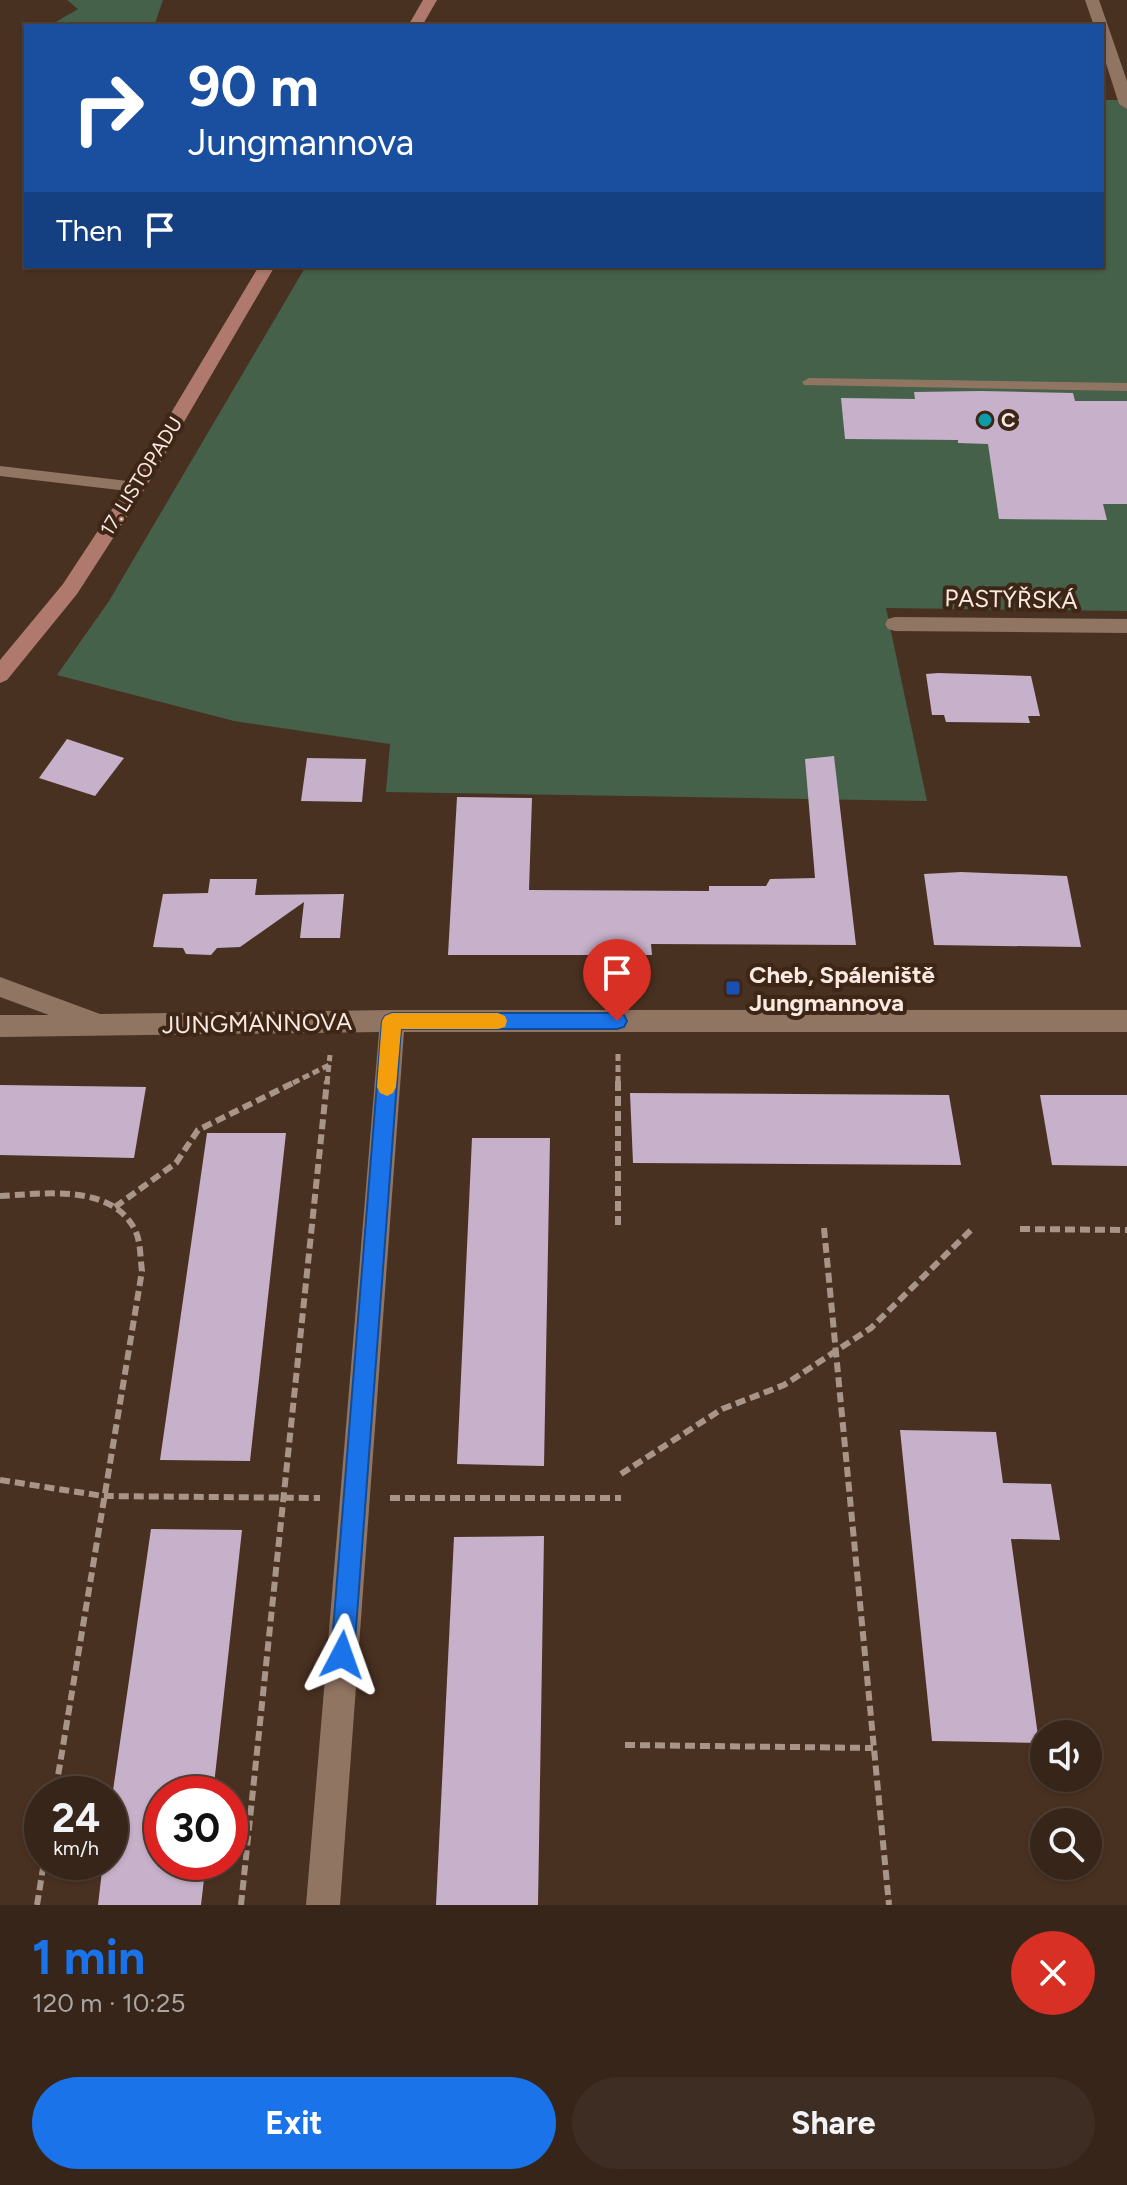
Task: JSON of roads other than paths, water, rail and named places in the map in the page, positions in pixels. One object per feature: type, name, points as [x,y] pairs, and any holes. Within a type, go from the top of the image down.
[{"type":"street","points":[[416,24],[430,0]]},
{"type":"street","points":[[1092,0],[1101,24]]},
{"type":"street","points":[[1104,35],[1116,79],[1127,104]]},
{"type":"street","name":"17. LISTOPADU","points":[[0,675],[70,589],[136,487],[266,268]]},
{"type":"street","name":"PASTÝŘSKÁ","points":[[895,624],[1127,626]]},
{"type":"street","name":"JUNGMANNOVA","points":[[0,987],[107,1025]]},
{"type":"street","points":[[323,1905],[392,1021]]},
{"type":"street","name":"JUNGMANNOVA","points":[[0,1026],[392,1021],[1127,1021]]},
{"type":"lane","points":[[809,382],[1127,387]]},
{"type":"lane","points":[[0,471],[136,487]]},
{"type":"place","name":"C","points":[[985,420]]},
{"type":"place","name":"Cheb, Spáleniště Jungmannova","points":[[733,988]]}]
